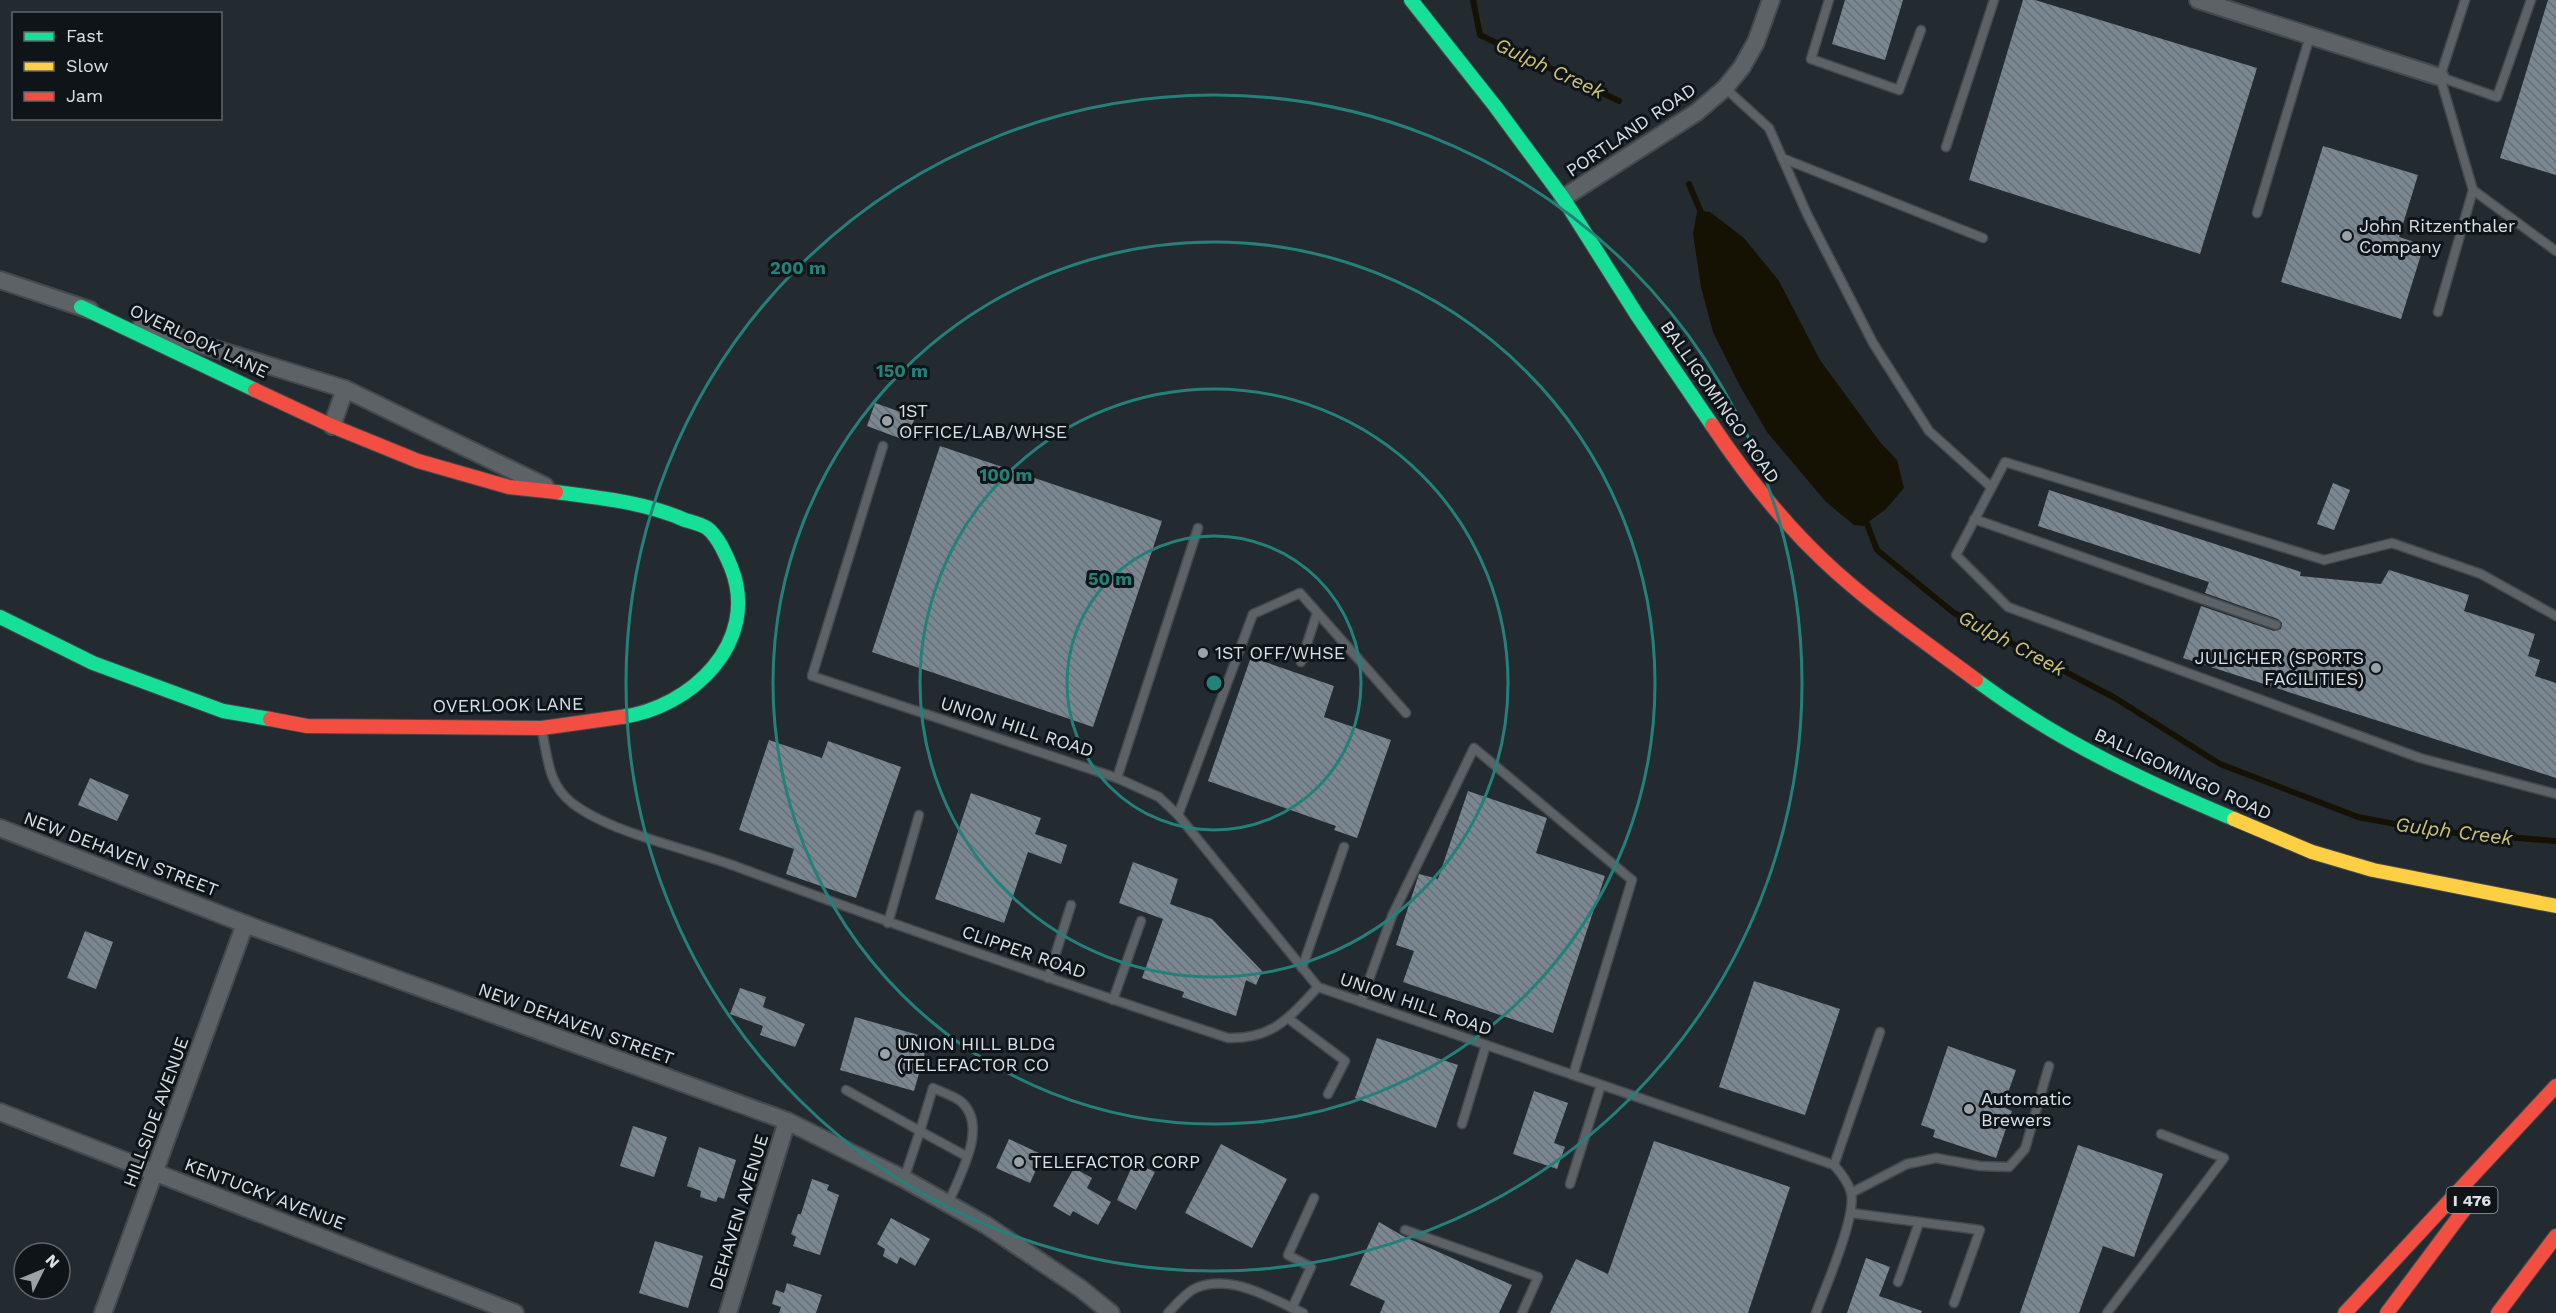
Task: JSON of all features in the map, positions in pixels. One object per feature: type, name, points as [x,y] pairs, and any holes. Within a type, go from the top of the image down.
[{"type":"main road","name":"BALLIGOMINGO ROAD","points":[[1411,0],[1495,106],[1563,198],[1644,325],[1746,476],[1821,558],[1862,594],[1994,693],[2071,742],[2151,784],[2312,852],[2373,870],[2556,906]]},
{"type":"main road","name":"OVERLOOK LANE","points":[[0,617],[93,663],[223,711],[307,726],[542,728],[638,716],[670,702],[696,685],[718,661],[734,635],[739,604],[736,580],[725,553],[708,530],[658,508],[558,492],[509,487],[418,461],[332,426],[81,307]]},
{"type":"main road","name":"I 476","points":[[2387,1313],[2556,1087]]},
{"type":"main road","points":[[2345,1313],[2556,1087]]},
{"type":"main road","points":[[2498,1313],[2556,1236]]},
{"type":"street","name":"PORTLAND ROAD","points":[[1563,198],[1697,112],[1725,88],[1742,67],[1755,42],[1771,0]]},
{"type":"street","points":[[2198,0],[2215,3],[2440,77]]},
{"type":"street","name":"OVERLOOK LANE","points":[[0,280],[345,389],[558,492]]},
{"type":"street","points":[[332,426],[345,389]]},
{"type":"street","name":"NEW DEHAVEN STREET","points":[[0,828],[245,924],[787,1121],[904,1179],[986,1225],[1080,1288],[1111,1313]]},
{"type":"street","name":"HILLSIDE AVENUE","points":[[103,1313],[245,924]]},
{"type":"street","name":"KENTUCKY AVENUE","points":[[0,1112],[514,1313]]},
{"type":"street","name":"DEHAVEN AVENUE","points":[[728,1313],[787,1121]]},
{"type":"lane","points":[[1829,0],[1811,59],[1899,90],[1921,30]]},
{"type":"lane","points":[[1946,147],[1994,0]]},
{"type":"lane","points":[[2438,312],[2473,190],[2440,77],[2465,0]]},
{"type":"lane","points":[[2440,77],[2497,97],[2531,0]]},
{"type":"lane","points":[[2257,213],[2310,36]]},
{"type":"lane","points":[[1725,88],[1769,128],[1807,214],[1873,343],[1916,412],[1929,431],[1991,487]]},
{"type":"lane","points":[[1782,158],[1983,238]]},
{"type":"lane","points":[[2473,190],[2556,251]]},
{"type":"lane","name":"UNION HILL ROAD","points":[[883,446],[812,676],[1117,778],[1159,797],[1178,815],[1318,987],[1834,1165]]},
{"type":"lane","points":[[2556,616],[2481,574],[2392,543],[2324,560],[2005,462],[1956,555],[2008,607],[2420,758],[2556,794]]},
{"type":"lane","points":[[1974,519],[2276,625]]},
{"type":"lane","points":[[1117,778],[1198,528]]},
{"type":"lane","points":[[1178,815],[1253,614],[1300,592],[1406,713]]},
{"type":"lane","points":[[1301,662],[1317,613]]},
{"type":"lane","name":"CLIPPER ROAD","points":[[542,728],[552,781],[571,802],[599,820],[709,856],[888,923],[1113,1000],[1228,1038],[1248,1038],[1268,1033],[1289,1019],[1318,987]]},
{"type":"lane","points":[[1361,1002],[1392,916],[1474,748],[1632,880],[1573,1075]]},
{"type":"lane","points":[[888,923],[919,815]]},
{"type":"lane","points":[[1302,968],[1344,847]]},
{"type":"lane","points":[[1048,978],[1071,906]]},
{"type":"lane","points":[[1113,1000],[1141,921]]},
{"type":"lane","points":[[1289,1019],[1345,1061],[1328,1094]]},
{"type":"lane","points":[[1816,1313],[1851,1213],[1851,1193],[1844,1176],[1834,1165],[1880,1032]]},
{"type":"lane","points":[[1462,1124],[1486,1045]]},
{"type":"lane","points":[[1851,1193],[1907,1164],[1936,1158],[1980,1166],[2009,1167],[2025,1149],[2049,1066]]},
{"type":"lane","points":[[1570,1184],[1601,1085]]},
{"type":"lane","points":[[904,1179],[933,1088],[950,1095],[968,1109],[974,1131],[948,1204]]},
{"type":"lane","points":[[846,1090],[966,1156]]},
{"type":"lane","points":[[2107,1313],[2224,1158],[2161,1134]]},
{"type":"lane","points":[[1292,1308],[1311,1267],[1288,1255],[1314,1198]]},
{"type":"lane","points":[[1851,1213],[1980,1230],[1954,1303]]},
{"type":"lane","points":[[1898,1282],[1919,1223]]},
{"type":"lane","points":[[1405,1230],[1538,1277],[1522,1313]]},
{"type":"lane","points":[[1168,1313],[1194,1289],[1208,1284],[1241,1287],[1303,1313]]},
{"type":"shaded area","points":[[1697,212],[1710,212],[1744,238],[1779,281],[1820,360],[1880,442],[1897,460],[1904,488],[1886,509],[1863,526],[1854,525],[1826,502],[1767,432],[1740,386],[1713,332],[1701,287],[1693,234]]},
{"type":"building","points":[[1845,0],[1903,0],[1885,60],[1832,44]]},
{"type":"building","points":[[2023,0],[2035,0],[2257,68],[2200,254],[1969,180]]},
{"type":"building","points":[[2548,0],[2556,0],[2556,175],[2500,158]]},
{"type":"building","points":[[2323,146],[2418,175],[2399,237],[2424,245],[2401,319],[2281,282]]},
{"type":"building","name":"1ST OFFICE/LAB/WHSE","points":[[875,403],[915,417],[907,441],[867,426]]},
{"type":"building","points":[[940,446],[1162,521],[1093,727],[872,652]]},
{"type":"building","points":[[2333,483],[2350,490],[2334,530],[2317,524]]},
{"type":"building","name":"JULICHER (SPORTS FACILITIES)","points":[[2049,490],[2301,572],[2300,576],[2381,584],[2389,570],[2469,595],[2464,611],[2535,634],[2528,656],[2540,660],[2535,676],[2556,683],[2556,778],[2183,658],[2201,606],[2274,631],[2281,629],[2282,623],[2278,619],[2205,593],[2209,582],[2038,526]]},
{"type":"building","points":[[1251,657],[1334,686],[1324,717],[1391,740],[1357,838],[1334,830],[1336,826],[1208,781]]},
{"type":"building","points":[[769,740],[822,758],[828,741],[901,767],[856,898],[786,874],[794,849],[739,830]]},
{"type":"building","points":[[90,778],[129,795],[117,821],[78,805]]},
{"type":"building","points":[[1468,791],[1547,818],[1536,853],[1605,876],[1553,1033],[1403,982],[1414,951],[1396,945],[1419,874],[1438,879]]},
{"type":"building","points":[[971,793],[1041,818],[1035,834],[1067,845],[1061,864],[1028,852],[1004,923],[935,899]]},
{"type":"building","points":[[1133,862],[1178,879],[1170,904],[1212,919],[1262,971],[1256,985],[1246,980],[1236,1016],[1182,997],[1184,992],[1142,978],[1163,919],[1119,903]]},
{"type":"building","points":[[85,931],[113,942],[96,989],[67,978]]},
{"type":"building","points":[[1754,981],[1840,1009],[1805,1115],[1719,1087]]},
{"type":"building","points":[[740,988],[766,997],[763,1007],[805,1024],[795,1047],[760,1035],[763,1026],[730,1014]]},
{"type":"building","name":"UNION HILL BLDG (TELEFACTOR CO","points":[[855,1017],[929,1038],[914,1091],[840,1070]]},
{"type":"building","points":[[1377,1038],[1458,1065],[1436,1128],[1355,1098]]},
{"type":"building","points":[[1948,1046],[2016,1070],[2003,1107],[2012,1111],[1996,1158],[1933,1137],[1935,1130],[1921,1125]]},
{"type":"building","points":[[1534,1091],[1568,1103],[1554,1143],[1565,1147],[1557,1169],[1513,1154]]},
{"type":"building","points":[[633,1126],[667,1137],[654,1177],[620,1166]]},
{"type":"building","name":"TELEFACTOR CORP","points":[[1009,1139],[1043,1155],[1030,1183],[996,1168]]},
{"type":"building","points":[[1654,1141],[1790,1187],[1748,1313],[1550,1313],[1576,1259],[1608,1274]]},
{"type":"building","points":[[1221,1144],[1287,1179],[1252,1248],[1185,1213]]},
{"type":"building","points":[[2078,1145],[2163,1174],[2134,1257],[2103,1246],[2079,1313],[2020,1313]]},
{"type":"building","points":[[699,1147],[736,1160],[724,1199],[718,1197],[716,1202],[700,1197],[701,1191],[687,1186]]},
{"type":"building","points":[[1134,1162],[1155,1172],[1136,1210],[1117,1200]]},
{"type":"building","points":[[1074,1168],[1092,1178],[1087,1188],[1111,1202],[1098,1225],[1073,1211],[1070,1216],[1053,1206]]},
{"type":"building","points":[[812,1179],[829,1185],[827,1190],[839,1195],[820,1255],[793,1246],[796,1237],[791,1234],[798,1214],[801,1214]]},
{"type":"building","points":[[891,1218],[930,1239],[915,1266],[900,1257],[897,1264],[883,1256],[885,1249],[877,1244]]},
{"type":"building","points":[[1379,1222],[1403,1236],[1512,1285],[1499,1313],[1380,1313],[1385,1301],[1350,1285]]},
{"type":"building","points":[[655,1241],[703,1256],[688,1308],[639,1293]]},
{"type":"building","points":[[1866,1258],[1890,1267],[1879,1296],[1922,1311],[1921,1313],[1847,1313]]},
{"type":"building","points":[[787,1283],[822,1295],[816,1313],[779,1313],[781,1307],[772,1304],[776,1290],[784,1293]]},
{"type":"waterway","name":"Gulph Creek","points":[[1473,0],[1480,35],[1619,101]]},
{"type":"waterway","name":"Gulph Creek","points":[[1689,184],[1703,217]]},
{"type":"waterway","name":"Gulph Creek","points":[[1864,516],[1877,550],[1954,613],[2115,698],[2220,764],[2358,817],[2432,831],[2556,841]]},
{"type":"traffic: fast","points":[[1411,0],[1495,106],[1563,198],[1637,315],[1712,425]]},
{"type":"traffic: fast","points":[[81,307],[255,390]]},
{"type":"traffic: fast","points":[[556,492],[638,505],[702,525],[711,531],[718,541],[731,567],[738,595],[736,621],[728,645],[714,667],[672,700],[647,711],[621,717]]},
{"type":"traffic: fast","points":[[0,617],[93,663],[223,711],[270,719]]},
{"type":"traffic: fast","points":[[1976,680],[2068,740],[2166,790],[2234,819]]},
{"type":"traffic: slow","points":[[2234,819],[2312,852],[2373,870],[2556,906]]},
{"type":"traffic: jam","points":[[255,390],[332,426],[418,461],[509,487],[556,492]]},
{"type":"traffic: jam","points":[[1712,425],[1763,495],[1822,559],[1878,607],[1976,680]]},
{"type":"traffic: jam","points":[[270,719],[307,726],[542,728],[621,717]]},
{"type":"traffic: jam","points":[[2345,1313],[2556,1086]]},
{"type":"traffic: jam","points":[[2387,1313],[2467,1206]]},
{"type":"traffic: jam","points":[[2498,1313],[2556,1236]]},
{"type":"place","name":"John Ritzenthaler Company","points":[[2347,236]]},
{"type":"place","name":"1ST OFFICE/LAB/WHSE","points":[[887,421]]},
{"type":"place","name":"1ST OFF/WHSE","points":[[1203,653]]},
{"type":"place","name":"JULICHER (SPORTS FACILITIES)","points":[[2376,668]]},
{"type":"place","name":"UNION HILL BLDG (TELEFACTOR CO","points":[[885,1054]]},
{"type":"place","name":"Automatic Brewers","points":[[1969,1109]]},
{"type":"place","name":"TELEFACTOR CORP","points":[[1019,1162]]}]
